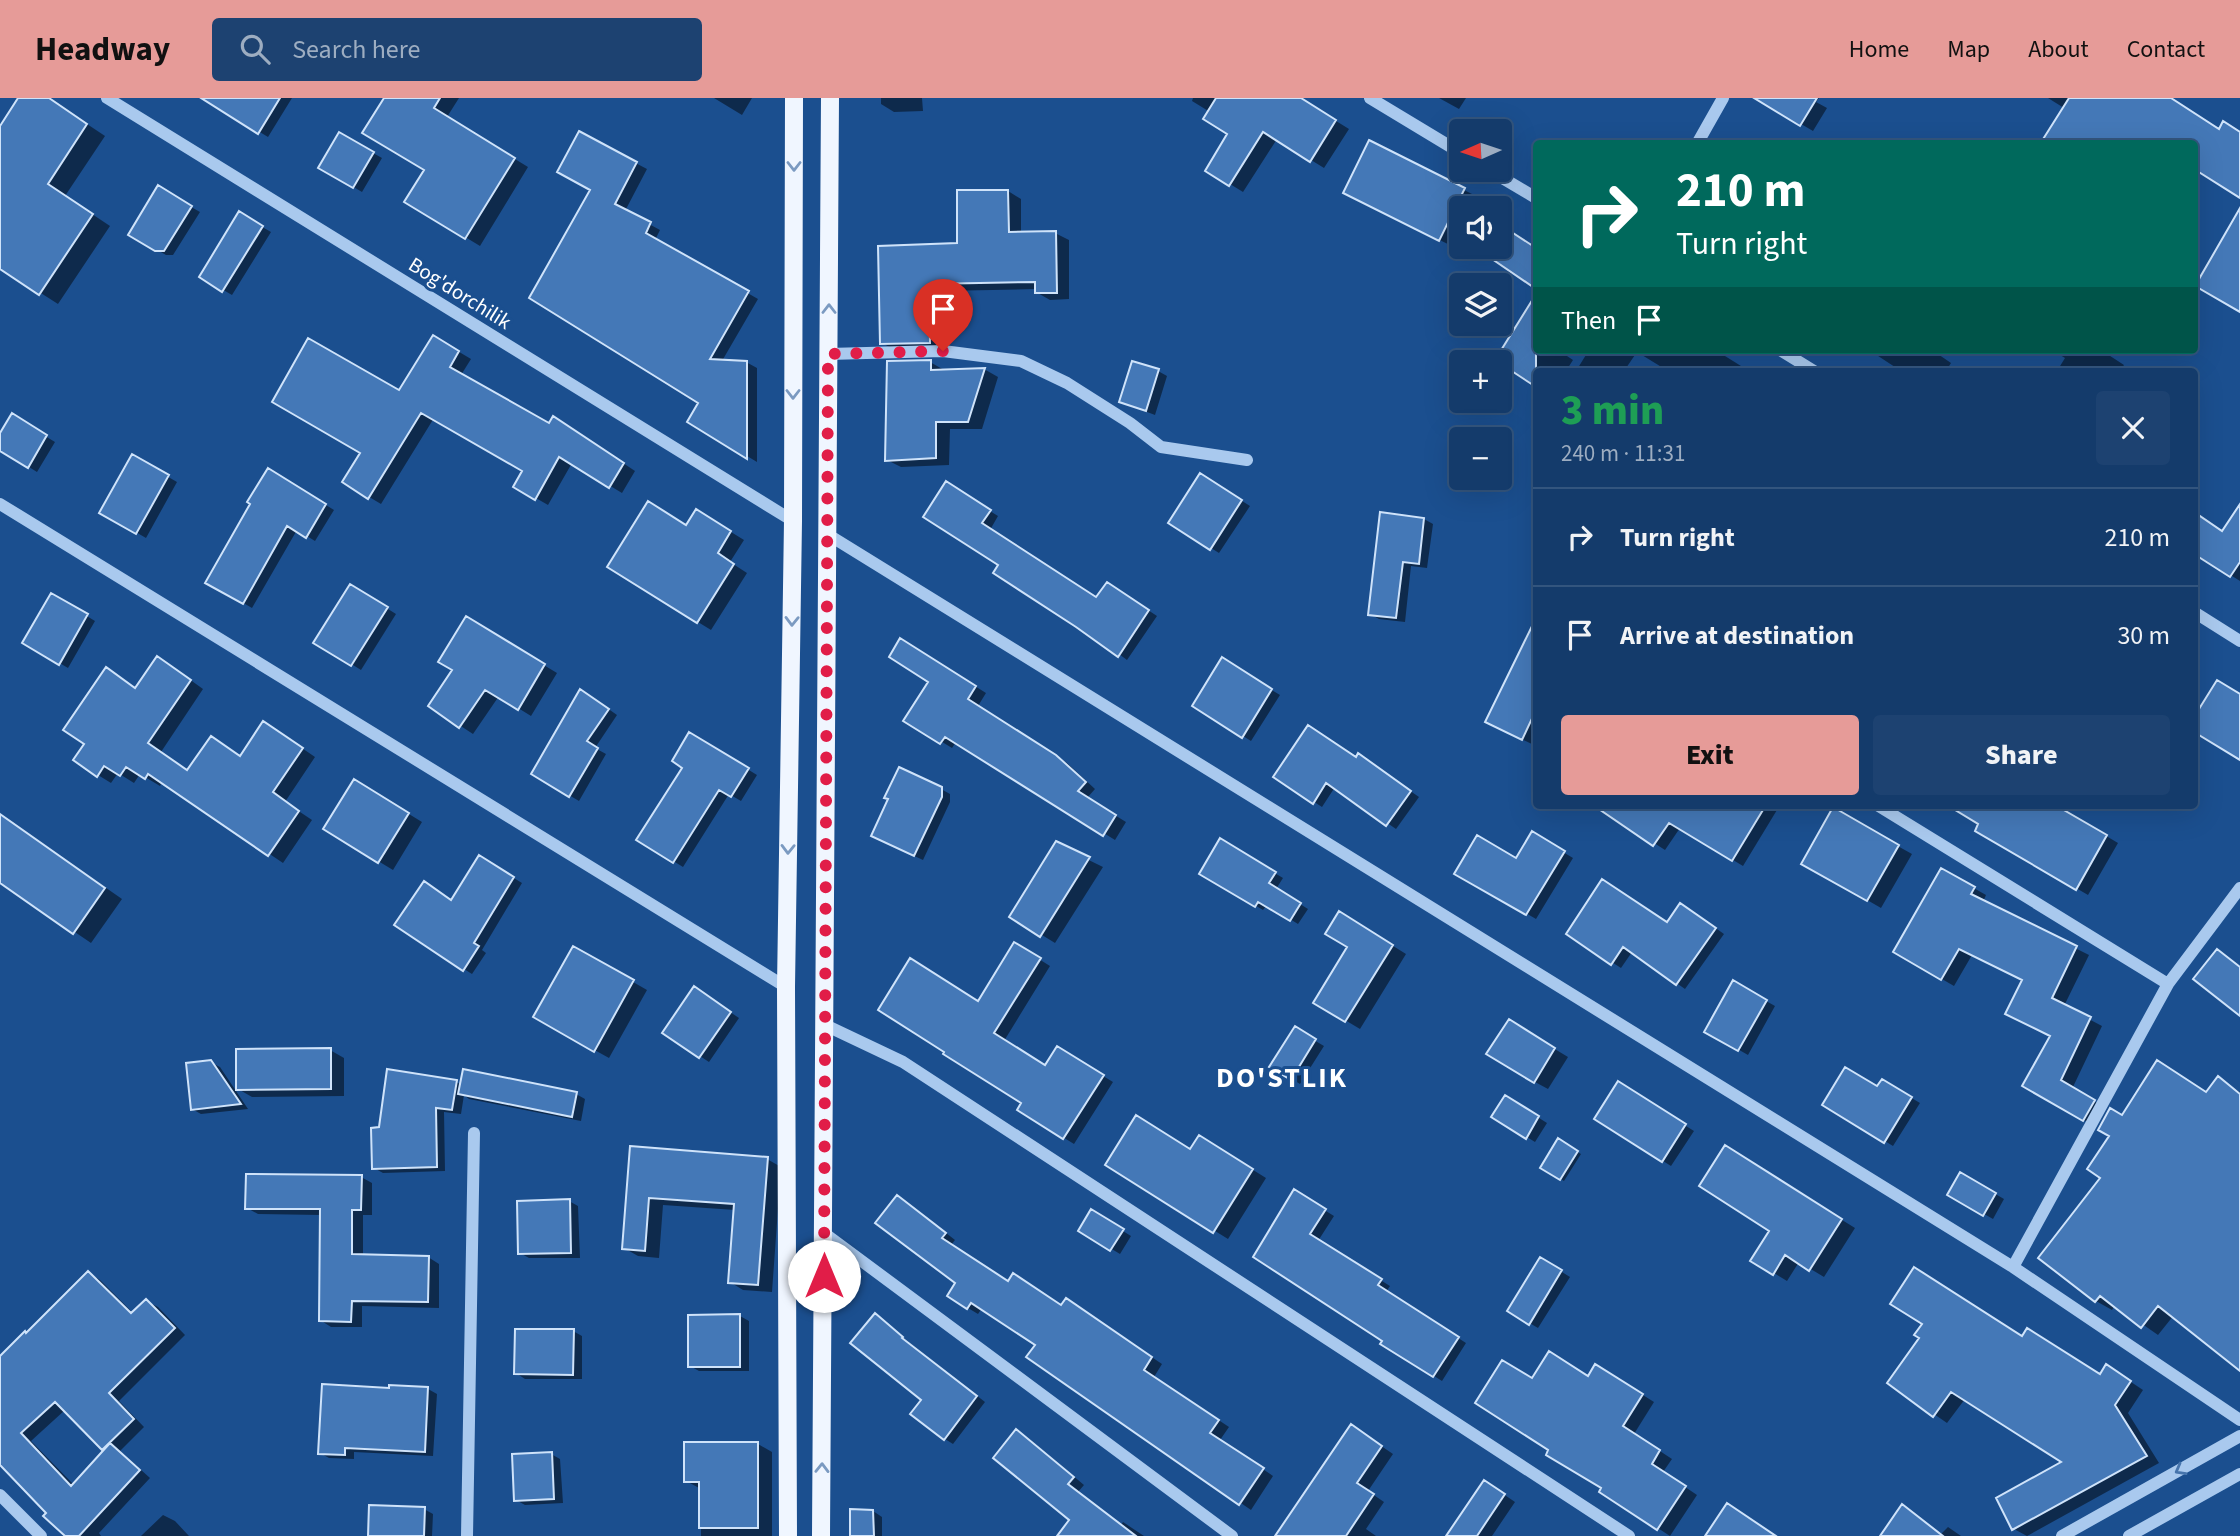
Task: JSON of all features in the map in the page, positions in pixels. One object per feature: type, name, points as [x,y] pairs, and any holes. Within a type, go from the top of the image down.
[{"type":"main road","points":[[788,1536],[786,987],[793,521],[794,98]]},
{"type":"main road","points":[[821,1536],[830,98]]},
{"type":"street","name":"Bog'dorchilik","points":[[107,98],[793,521]]},
{"type":"street","points":[[1370,98],[1449,146]]},
{"type":"street","points":[[1699,140],[1723,98]]},
{"type":"street","points":[[1509,182],[1533,196]]},
{"type":"street","points":[[828,354],[943,351],[1021,361],[1067,383],[1130,423],[1161,447],[1247,460]]},
{"type":"street","points":[[1786,354],[1809,368]]},
{"type":"street","points":[[0,504],[786,987]]},
{"type":"street","points":[[827,534],[2013,1267],[2240,1420]]},
{"type":"street","points":[[2198,615],[2240,641]]},
{"type":"street","points":[[1884,809],[2168,984]]},
{"type":"street","points":[[2013,1267],[2168,984],[2240,888]]},
{"type":"street","points":[[825,1025],[903,1062],[1629,1536]]},
{"type":"street","points":[[467,1536],[474,1133]]},
{"type":"street","points":[[824,1233],[1232,1536]]},
{"type":"street","points":[[2062,1536],[2240,1436]]},
{"type":"street","points":[[2129,1536],[2240,1474]]},
{"type":"street","points":[[0,1495],[41,1536]]},
{"type":"building","points":[[18,98],[49,98],[87,124],[48,184],[93,214],[39,295],[0,269],[0,126]]},
{"type":"building","points":[[201,98],[280,98],[258,134]]},
{"type":"building","points":[[384,98],[440,98],[434,108],[515,158],[465,239],[404,202],[424,170],[362,133]]},
{"type":"building","points":[[1216,98],[1301,98],[1336,120],[1310,162],[1263,132],[1229,186],[1205,171],[1227,134],[1203,119]]},
{"type":"building","points":[[1754,98],[1817,98],[1800,126]]},
{"type":"building","points":[[2069,98],[2171,98],[2219,129],[2223,121],[2240,132],[2240,198],[2198,172],[2198,140],[2043,140]]},
{"type":"building","points":[[579,131],[637,162],[615,204],[651,222],[646,233],[749,291],[710,359],[747,361],[747,459],[687,422],[698,403],[529,298],[590,190],[557,172]]},
{"type":"building","points":[[339,132],[374,152],[353,188],[318,168]]},
{"type":"building","points":[[1369,140],[1465,188],[1461,196],[1449,196],[1449,221],[1439,241],[1343,193]]},
{"type":"building","points":[[158,185],[192,206],[164,251],[155,251],[128,235]]},
{"type":"building","points":[[957,190],[1008,190],[1009,232],[1056,231],[1057,293],[1035,293],[1035,282],[929,284],[930,343],[880,344],[878,246],[957,243]]},
{"type":"building","points":[[2240,208],[2240,312],[2198,288],[2198,281]]},
{"type":"building","points":[[239,211],[263,226],[222,292],[199,277]]},
{"type":"building","points":[[1512,232],[1533,246],[1533,287],[1492,259],[1512,259]]},
{"type":"building","points":[[1533,299],[1533,354],[1536,354],[1536,368],[1533,368],[1533,385],[1512,371],[1512,350],[1501,350]]},
{"type":"building","points":[[433,335],[459,351],[450,367],[549,423],[553,416],[624,463],[609,488],[559,457],[535,500],[513,487],[522,471],[421,413],[368,499],[342,482],[360,453],[272,402],[308,338],[399,390]]},
{"type":"building","points":[[931,360],[931,370],[985,368],[968,422],[936,422],[936,458],[885,461],[887,361]]},
{"type":"building","points":[[1132,361],[1159,369],[1146,411],[1119,402]]},
{"type":"building","points":[[12,413],[47,435],[28,468],[0,451],[0,433]]},
{"type":"building","points":[[132,454],[169,475],[136,534],[99,513]]},
{"type":"building","points":[[268,468],[326,504],[306,538],[287,526],[243,604],[205,583]]},
{"type":"building","points":[[1200,473],[1242,500],[1210,550],[1168,523]]},
{"type":"building","points":[[946,481],[991,510],[982,523],[1096,597],[1107,582],[1149,610],[1118,657],[993,573],[998,565],[923,517]]},
{"type":"building","points":[[648,501],[686,525],[696,509],[731,531],[718,553],[734,564],[697,623],[607,567]]},
{"type":"building","points":[[2240,504],[2240,562],[2230,577],[2198,557],[2198,515],[2222,531]]},
{"type":"building","points":[[1380,512],[1424,518],[1419,564],[1403,562],[1396,618],[1368,615]]},
{"type":"building","points":[[350,584],[388,607],[351,666],[313,643]]},
{"type":"building","points":[[51,593],[88,614],[59,665],[22,643]]},
{"type":"building","points":[[466,616],[545,664],[518,710],[485,690],[459,728],[428,706],[452,670],[438,662]]},
{"type":"building","points":[[1533,624],[1533,716],[1522,740],[1485,722]]},
{"type":"building","points":[[900,638],[976,686],[968,699],[1056,755],[1086,782],[1078,791],[1116,815],[1103,836],[945,737],[940,744],[903,721],[928,682],[889,657]]},
{"type":"building","points":[[157,656],[191,680],[148,743],[187,770],[211,736],[240,756],[263,721],[303,748],[273,792],[299,811],[268,856],[148,774],[145,779],[126,767],[120,776],[104,766],[97,777],[73,760],[84,744],[63,730],[106,667],[135,688]]},
{"type":"building","points":[[1222,657],[1272,689],[1242,738],[1192,706]]},
{"type":"building","points":[[2217,680],[2240,694],[2240,760],[2198,734],[2198,711]]},
{"type":"building","points":[[580,689],[609,709],[587,741],[598,748],[569,797],[531,774]]},
{"type":"building","points":[[1308,725],[1356,757],[1358,753],[1411,791],[1386,826],[1326,783],[1313,804],[1273,777]]},
{"type":"building","points":[[689,732],[749,768],[731,797],[719,790],[673,863],[636,840],[682,768],[672,761]]},
{"type":"building","points":[[899,767],[942,787],[942,797],[914,856],[871,836],[888,799],[884,798]]},
{"type":"building","points":[[354,779],[409,813],[378,863],[323,829]]},
{"type":"building","points":[[1599,809],[1764,809],[1732,861],[1669,823],[1653,846]]},
{"type":"building","points":[[1832,809],[1836,809],[1899,845],[1867,901],[1801,864]]},
{"type":"building","points":[[1954,809],[2062,809],[2107,835],[2076,890],[1975,831],[1978,824]]},
{"type":"building","points":[[0,814],[105,888],[73,934],[0,883]]},
{"type":"building","points":[[1532,831],[1565,851],[1526,915],[1454,874],[1477,835],[1516,858]]},
{"type":"building","points":[[1220,838],[1276,872],[1269,883],[1301,903],[1290,921],[1258,902],[1255,907],[1199,874]]},
{"type":"building","points":[[1056,841],[1090,857],[1040,937],[1009,917]]},
{"type":"building","points":[[479,855],[514,877],[474,943],[479,946],[463,971],[394,925],[424,881],[451,900]]},
{"type":"building","points":[[1941,868],[1975,887],[1971,894],[2077,946],[2052,998],[2091,1017],[2061,1080],[2095,1100],[2083,1121],[2022,1086],[2050,1036],[2005,1014],[2022,980],[1959,949],[1941,980],[1893,952]]},
{"type":"building","points":[[1602,879],[1667,922],[1680,903],[1716,928],[1676,985],[1623,947],[1611,965],[1566,934]]},
{"type":"building","points":[[1339,911],[1393,945],[1345,1022],[1313,1003],[1347,947],[1325,934]]},
{"type":"building","points":[[1014,942],[1041,958],[994,1033],[1045,1065],[1057,1046],[1104,1075],[1063,1139],[1017,1110],[1021,1103],[878,1010],[910,958],[978,1001]]},
{"type":"building","points":[[573,946],[634,980],[594,1052],[533,1017]]},
{"type":"building","points":[[2217,949],[2240,967],[2240,1016],[2193,979]]},
{"type":"building","points":[[1733,980],[1767,1000],[1738,1051],[1704,1032]]},
{"type":"building","points":[[694,986],[731,1012],[699,1058],[662,1033]]},
{"type":"building","points":[[1509,1019],[1555,1048],[1534,1083],[1486,1054]]},
{"type":"building","points":[[1295,1026],[1316,1039],[1291,1080],[1269,1067]]},
{"type":"building","points":[[331,1048],[331,1089],[236,1090],[236,1049]]},
{"type":"building","points":[[211,1060],[241,1104],[191,1110],[186,1063]]},
{"type":"building","points":[[2157,1060],[2206,1092],[2218,1076],[2240,1094],[2240,1371],[2158,1306],[2141,1328],[2100,1296],[2095,1302],[2038,1258],[2100,1178],[2087,1169],[2109,1136],[2098,1130],[2110,1108],[2122,1115]]},
{"type":"building","points":[[1845,1067],[1877,1086],[1882,1079],[1912,1097],[1884,1143],[1822,1105]]},
{"type":"building","points":[[387,1069],[457,1080],[452,1110],[436,1108],[437,1167],[372,1169],[371,1128],[379,1127]]},
{"type":"building","points":[[463,1069],[577,1092],[572,1117],[458,1094]]},
{"type":"building","points":[[1618,1081],[1686,1124],[1662,1162],[1594,1119]]},
{"type":"building","points":[[1505,1095],[1539,1116],[1526,1139],[1491,1117]]},
{"type":"building","points":[[1136,1115],[1190,1149],[1199,1135],[1253,1169],[1213,1233],[1105,1165]]},
{"type":"building","points":[[1558,1138],[1578,1151],[1560,1180],[1540,1168]]},
{"type":"building","points":[[1725,1145],[1842,1219],[1809,1271],[1785,1255],[1773,1275],[1750,1261],[1769,1231],[1699,1186]]},
{"type":"building","points":[[630,1146],[768,1157],[758,1285],[728,1283],[734,1204],[649,1198],[645,1251],[622,1249]]},
{"type":"building","points":[[1960,1172],[1996,1193],[1983,1216],[1947,1195]]},
{"type":"building","points":[[246,1174],[362,1175],[361,1210],[352,1210],[352,1254],[429,1256],[428,1302],[352,1301],[351,1322],[319,1321],[320,1209],[245,1209]]},
{"type":"building","points":[[1294,1189],[1326,1209],[1310,1234],[1382,1279],[1378,1285],[1459,1337],[1433,1377],[1253,1257]]},
{"type":"building","points":[[897,1195],[946,1233],[942,1238],[1008,1281],[1013,1273],[1061,1305],[1066,1298],[1152,1357],[1144,1370],[1219,1420],[1210,1433],[1264,1468],[1239,1505],[1026,1357],[1035,1345],[971,1303],[967,1309],[947,1296],[955,1283],[875,1223]]},
{"type":"building","points":[[570,1199],[571,1253],[518,1254],[517,1201]]},
{"type":"building","points":[[1091,1209],[1124,1229],[1110,1251],[1078,1231]]},
{"type":"building","points":[[1540,1257],[1562,1270],[1529,1325],[1507,1311]]},
{"type":"building","points":[[1914,1267],[2022,1336],[2027,1328],[2100,1374],[2106,1364],[2131,1381],[2115,1405],[2147,1456],[2012,1530],[1996,1498],[2061,1462],[1951,1392],[1933,1417],[1887,1383],[1919,1338],[1914,1335],[1922,1324],[1890,1304]]},
{"type":"building","points":[[88,1271],[131,1313],[146,1299],[175,1328],[109,1393],[134,1419],[102,1450],[55,1402],[21,1433],[71,1486],[110,1443],[140,1470],[79,1536],[65,1536],[43,1516],[46,1513],[0,1465],[0,1356]]},
{"type":"building","points":[[875,1313],[902,1338],[977,1396],[944,1440],[910,1414],[921,1400],[850,1343]]},
{"type":"building","points":[[740,1314],[740,1367],[688,1367],[688,1315]]},
{"type":"building","points":[[515,1329],[574,1329],[573,1375],[514,1374]]},
{"type":"building","points":[[1549,1351],[1588,1376],[1595,1364],[1643,1394],[1623,1426],[1660,1450],[1652,1464],[1686,1486],[1657,1530],[1599,1492],[1601,1488],[1546,1455],[1548,1450],[1475,1403],[1502,1360],[1532,1378]]},
{"type":"building","points":[[322,1384],[389,1388],[389,1385],[428,1387],[425,1452],[345,1448],[345,1455],[318,1454]]},
{"type":"building","points":[[1351,1424],[1382,1446],[1357,1483],[1374,1494],[1346,1536],[1275,1536]]},
{"type":"building","points":[[1016,1429],[1074,1477],[1068,1484],[1136,1536],[1057,1536],[1069,1520],[993,1458]]},
{"type":"building","points":[[684,1442],[758,1442],[758,1528],[699,1528],[699,1482],[684,1482]]},
{"type":"building","points":[[552,1452],[554,1499],[514,1501],[512,1454]]},
{"type":"building","points":[[1484,1480],[1505,1494],[1477,1536],[1446,1536]]},
{"type":"building","points":[[1727,1503],[1776,1536],[1705,1536]]},
{"type":"building","points":[[1902,1504],[1943,1536],[1880,1536]]},
{"type":"building","points":[[369,1505],[425,1507],[424,1536],[368,1536]]},
{"type":"building","points":[[850,1509],[873,1510],[874,1536],[850,1536]]},
{"type":"district","name":"DO'STLIK","points":[[1282,1078]]},
{"type":"route","points":[[824,1276],[828,354],[943,351]]}]
